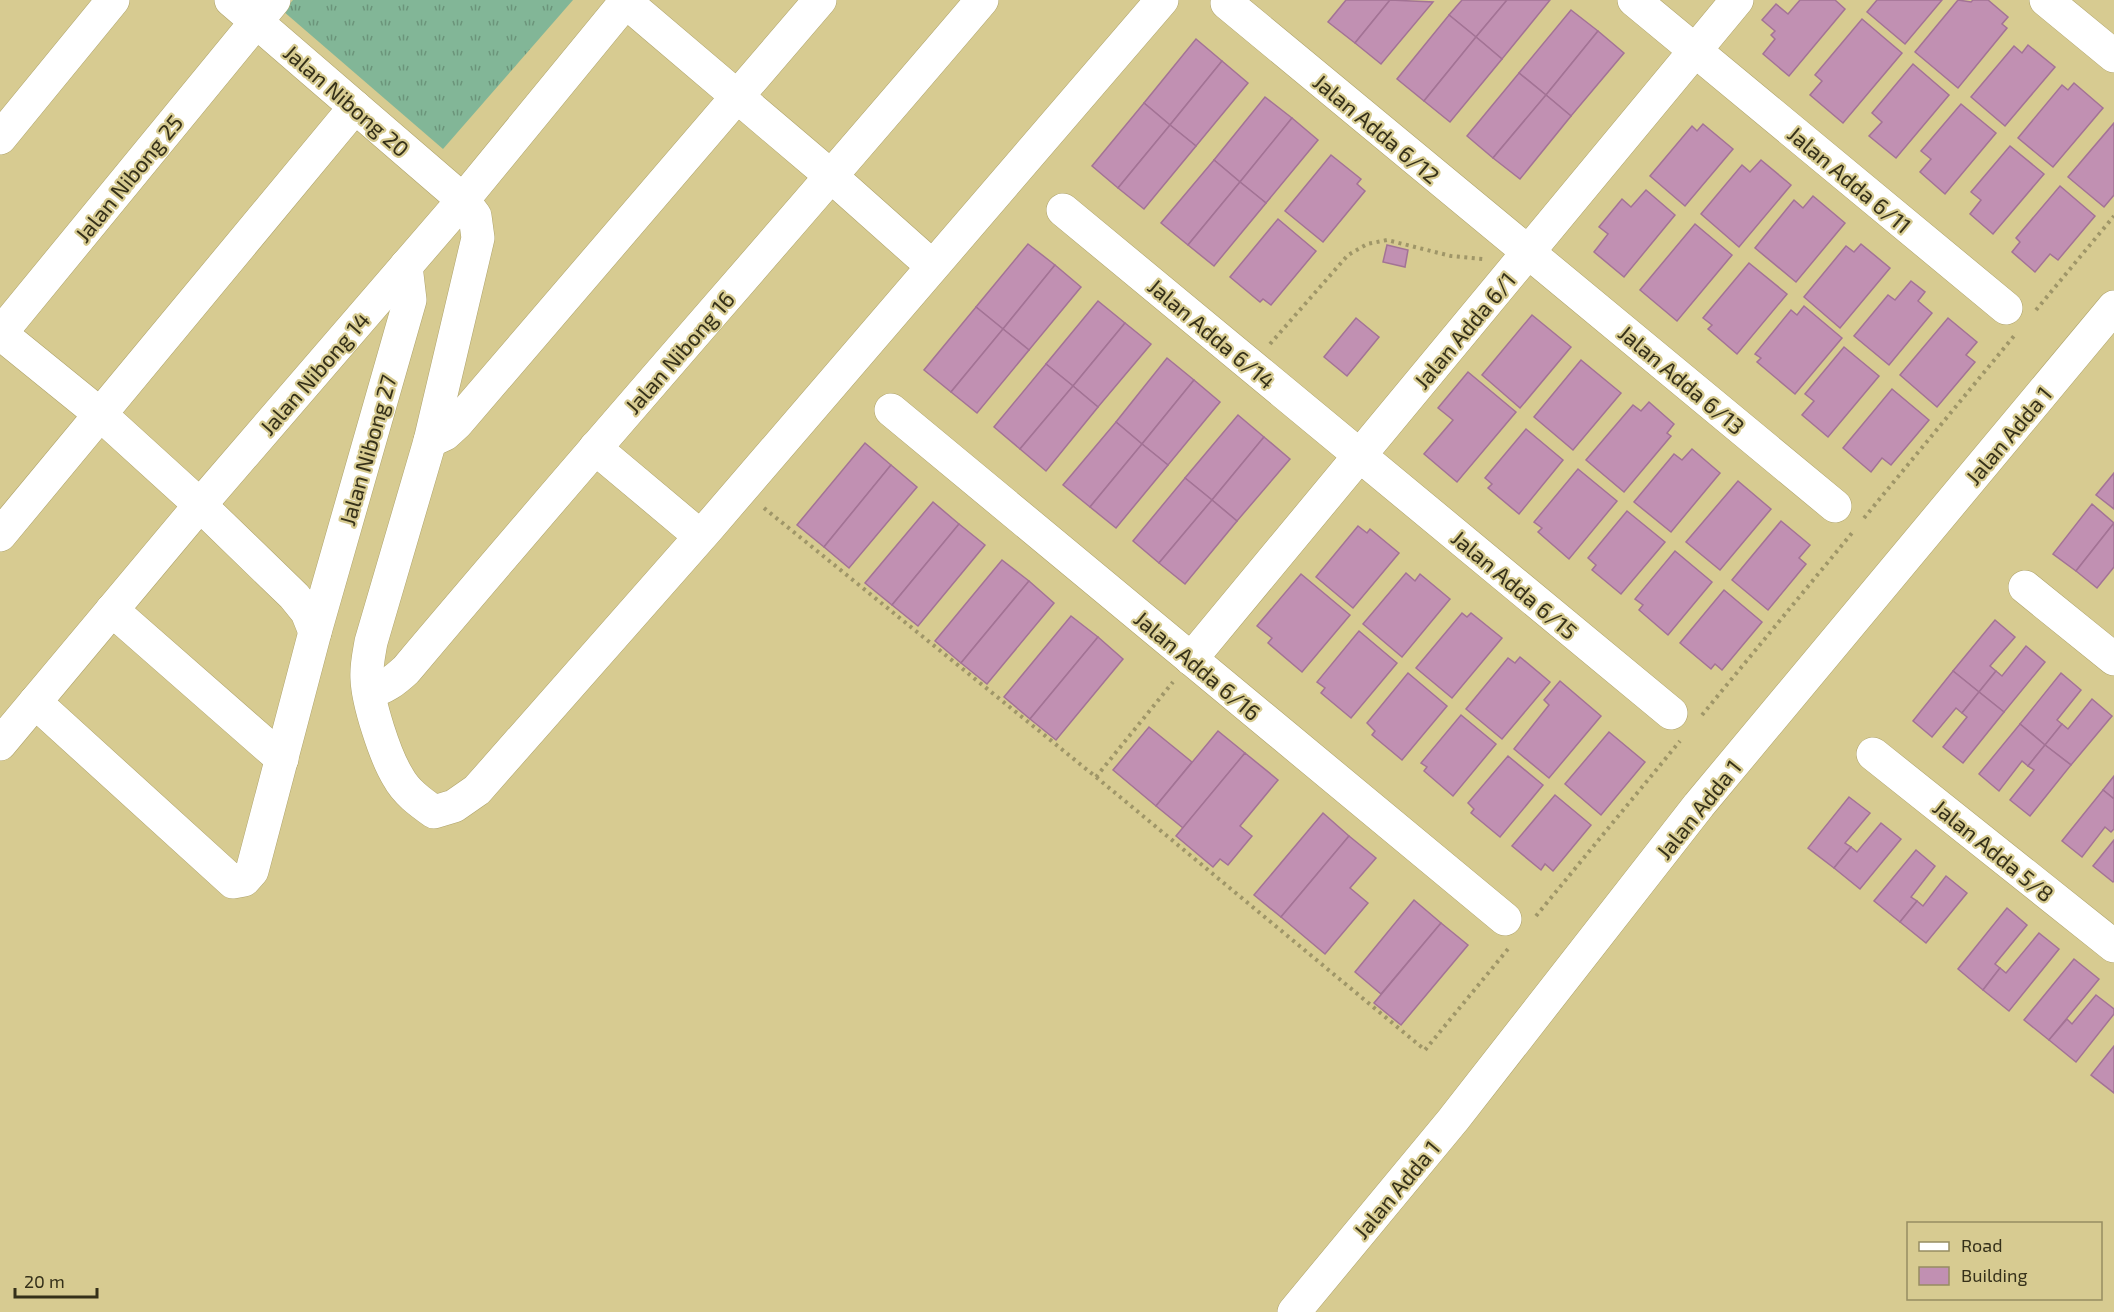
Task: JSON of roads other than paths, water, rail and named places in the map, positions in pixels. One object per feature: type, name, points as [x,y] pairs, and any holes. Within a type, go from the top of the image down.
[{"type":"street","points":[[0,138],[113,0]]},
{"type":"street","name":"Jalan Nibong 20","points":[[231,0],[265,11],[355,107],[464,200]]},
{"type":"street","points":[[430,441],[444,434],[457,423],[820,0]]},
{"type":"street","name":"Jalan Nibong 16","points":[[369,692],[387,685],[406,670],[982,0]]},
{"type":"street","name":"Jalan Adda 6/11","points":[[1634,0],[2018,319]]},
{"type":"street","name":"Jalan Adda 6/1","points":[[1191,659],[1737,0]]},
{"type":"street","points":[[2046,0],[2114,56]]},
{"type":"street","points":[[627,1],[932,266]]},
{"type":"street","name":"Jalan Nibong 14","points":[[0,744],[200,505],[464,200],[627,1]]},
{"type":"street","name":"Jalan Adda 6/12","points":[[1227,3],[1524,257]]},
{"type":"street","points":[[464,200],[475,216],[478,238],[430,441],[367,662],[369,692],[384,748],[398,778],[416,800],[435,812],[454,806],[477,790],[982,210],[1150,4]]},
{"type":"street","name":"Jalan Nibong 25","points":[[0,334],[265,11]]},
{"type":"street","points":[[0,535],[355,107]]},
{"type":"street","name":"Jalan Adda 6/14","points":[[1063,210],[1360,456]]},
{"type":"street","name":"Jalan Adda 6/13","points":[[1524,257],[1835,506]]},
{"type":"street","name":"Jalan Nibong 27","points":[[35,702],[233,882],[243,880],[252,871],[315,632],[410,300],[406,266]]},
{"type":"street","name":"Jalan Adda 1","points":[[1294,1312],[1453,1120],[1699,806],[2113,310]]},
{"type":"street","points":[[0,334],[101,415],[200,505],[294,596],[307,612],[315,632]]},
{"type":"street","name":"Jalan Adda 6/16","points":[[891,410],[1518,926]]},
{"type":"street","points":[[595,448],[700,536]]},
{"type":"street","name":"Jalan Adda 6/15","points":[[1360,456],[1683,725]]},
{"type":"street","points":[[2025,587],[2114,659]]},
{"type":"street","points":[[112,610],[282,759]]},
{"type":"street","name":"Jalan Adda 5/8","points":[[1873,754],[2114,946]]}]
